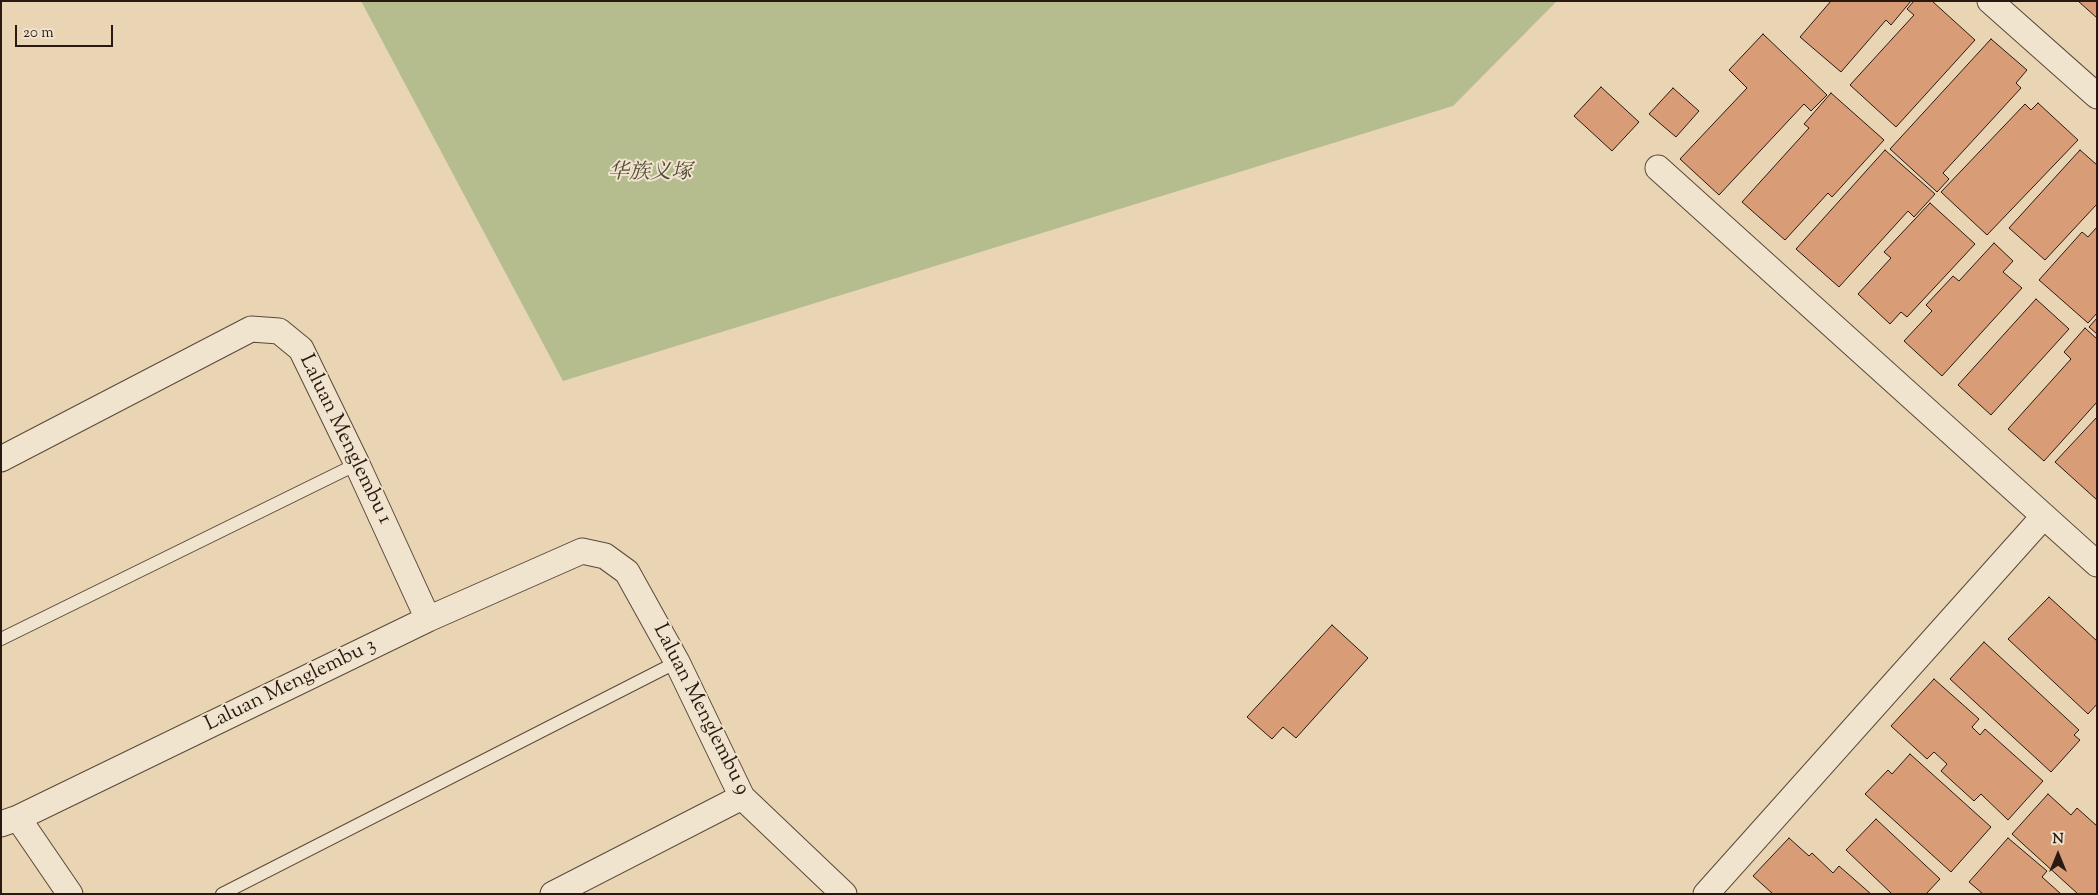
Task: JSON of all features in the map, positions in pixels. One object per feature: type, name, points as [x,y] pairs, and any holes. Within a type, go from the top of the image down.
[{"type":"street","points":[[1990,1],[2097,96]]},
{"type":"street","points":[[1658,168],[2097,564]]},
{"type":"street","name":"Laluan Menglembu 1","points":[[1,459],[251,329],[279,331],[300,349],[357,464],[428,619]]},
{"type":"street","points":[[1706,894],[2044,516]]},
{"type":"street","name":"Laluan Menglembu 3","points":[[10,821],[428,619],[582,551]]},
{"type":"street","name":"Laluan Menglembu 9","points":[[582,551],[605,556],[627,572],[677,662],[742,797],[844,894]]},
{"type":"street","points":[[553,894],[742,797]]},
{"type":"street","points":[[10,821],[70,894]]},
{"type":"lane","points":[[1,640],[357,464]]},
{"type":"lane","points":[[222,894],[677,662]]},
{"type":"green space","name":"华族义塚","points":[[361,1],[1557,1],[1453,106],[563,381]]},
{"type":"building","points":[[1831,1],[1911,1],[1891,25],[1886,20],[1841,72],[1800,37]]},
{"type":"building","points":[[1914,1],[1932,1],[1975,40],[1896,127],[1850,85],[1914,15],[1907,9]]},
{"type":"building","points":[[2078,1],[2097,1],[2097,18]]},
{"type":"building","points":[[1763,34],[1827,95],[1811,111],[1804,104],[1719,195],[1680,159],[1747,88],[1729,70]]},
{"type":"building","points":[[1991,39],[2027,70],[2016,83],[2021,88],[1943,173],[1949,179],[1937,192],[1890,149]]},
{"type":"building","points":[[1601,87],[1639,122],[1612,151],[1574,116]]},
{"type":"building","points":[[1673,88],[1699,111],[1676,137],[1649,114]]},
{"type":"building","points":[[1831,93],[1884,140],[1832,197],[1828,193],[1785,240],[1742,202],[1809,128],[1804,124]]},
{"type":"building","points":[[2038,103],[2078,140],[1987,235],[1941,192],[2025,104],[2031,110]]},
{"type":"building","points":[[1885,150],[1935,194],[1914,217],[1908,211],[1839,287],[1796,249]]},
{"type":"building","points":[[2080,150],[2097,165],[2097,204],[2045,260],[2009,228]]},
{"type":"building","points":[[1930,203],[1975,244],[1907,317],[1901,312],[1890,324],[1858,294],[1891,258],[1884,252]]},
{"type":"building","points":[[2097,227],[2097,313],[2088,323],[2039,280],[2082,232],[2088,237]]},
{"type":"building","points":[[1994,243],[2013,261],[2003,272],[2022,288],[1942,376],[1904,341],[1932,311],[1926,305],[1953,276],[1959,281]]},
{"type":"building","points":[[2036,299],[2069,329],[1991,415],[1958,385]]},
{"type":"building","points":[[2097,318],[2097,334],[2089,327]]},
{"type":"building","points":[[2085,328],[2097,339],[2097,402],[2044,461],[2008,429],[2071,359],[2064,352]]},
{"type":"building","points":[[2097,417],[2097,500],[2055,462]]},
{"type":"building","points":[[2049,597],[2097,641],[2097,704],[2088,714],[2008,639]]},
{"type":"building","points":[[1332,625],[1368,658],[1296,738],[1283,727],[1272,739],[1247,717]]},
{"type":"building","points":[[1984,642],[2079,730],[2074,735],[2080,740],[2051,772],[1950,679]]},
{"type":"building","points":[[1934,679],[1979,719],[1972,727],[1980,735],[1985,729],[2043,781],[2008,820],[1981,794],[1974,801],[1941,771],[1947,764],[1934,752],[1927,759],[1891,726]]},
{"type":"building","points":[[1910,754],[1991,827],[1951,872],[1865,794],[1888,770],[1892,774]]},
{"type":"building","points":[[2048,794],[2071,815],[2077,808],[2097,826],[2097,894],[2078,894],[2012,834]]},
{"type":"building","points":[[1876,819],[1940,879],[1926,894],[1892,894],[1846,850]]},
{"type":"building","points":[[1789,838],[1809,856],[1812,853],[1833,873],[1839,866],[1871,894],[1773,894],[1753,876]]},
{"type":"building","points":[[2008,838],[2047,871],[2042,877],[2061,894],[1983,894],[1969,882]]}]
